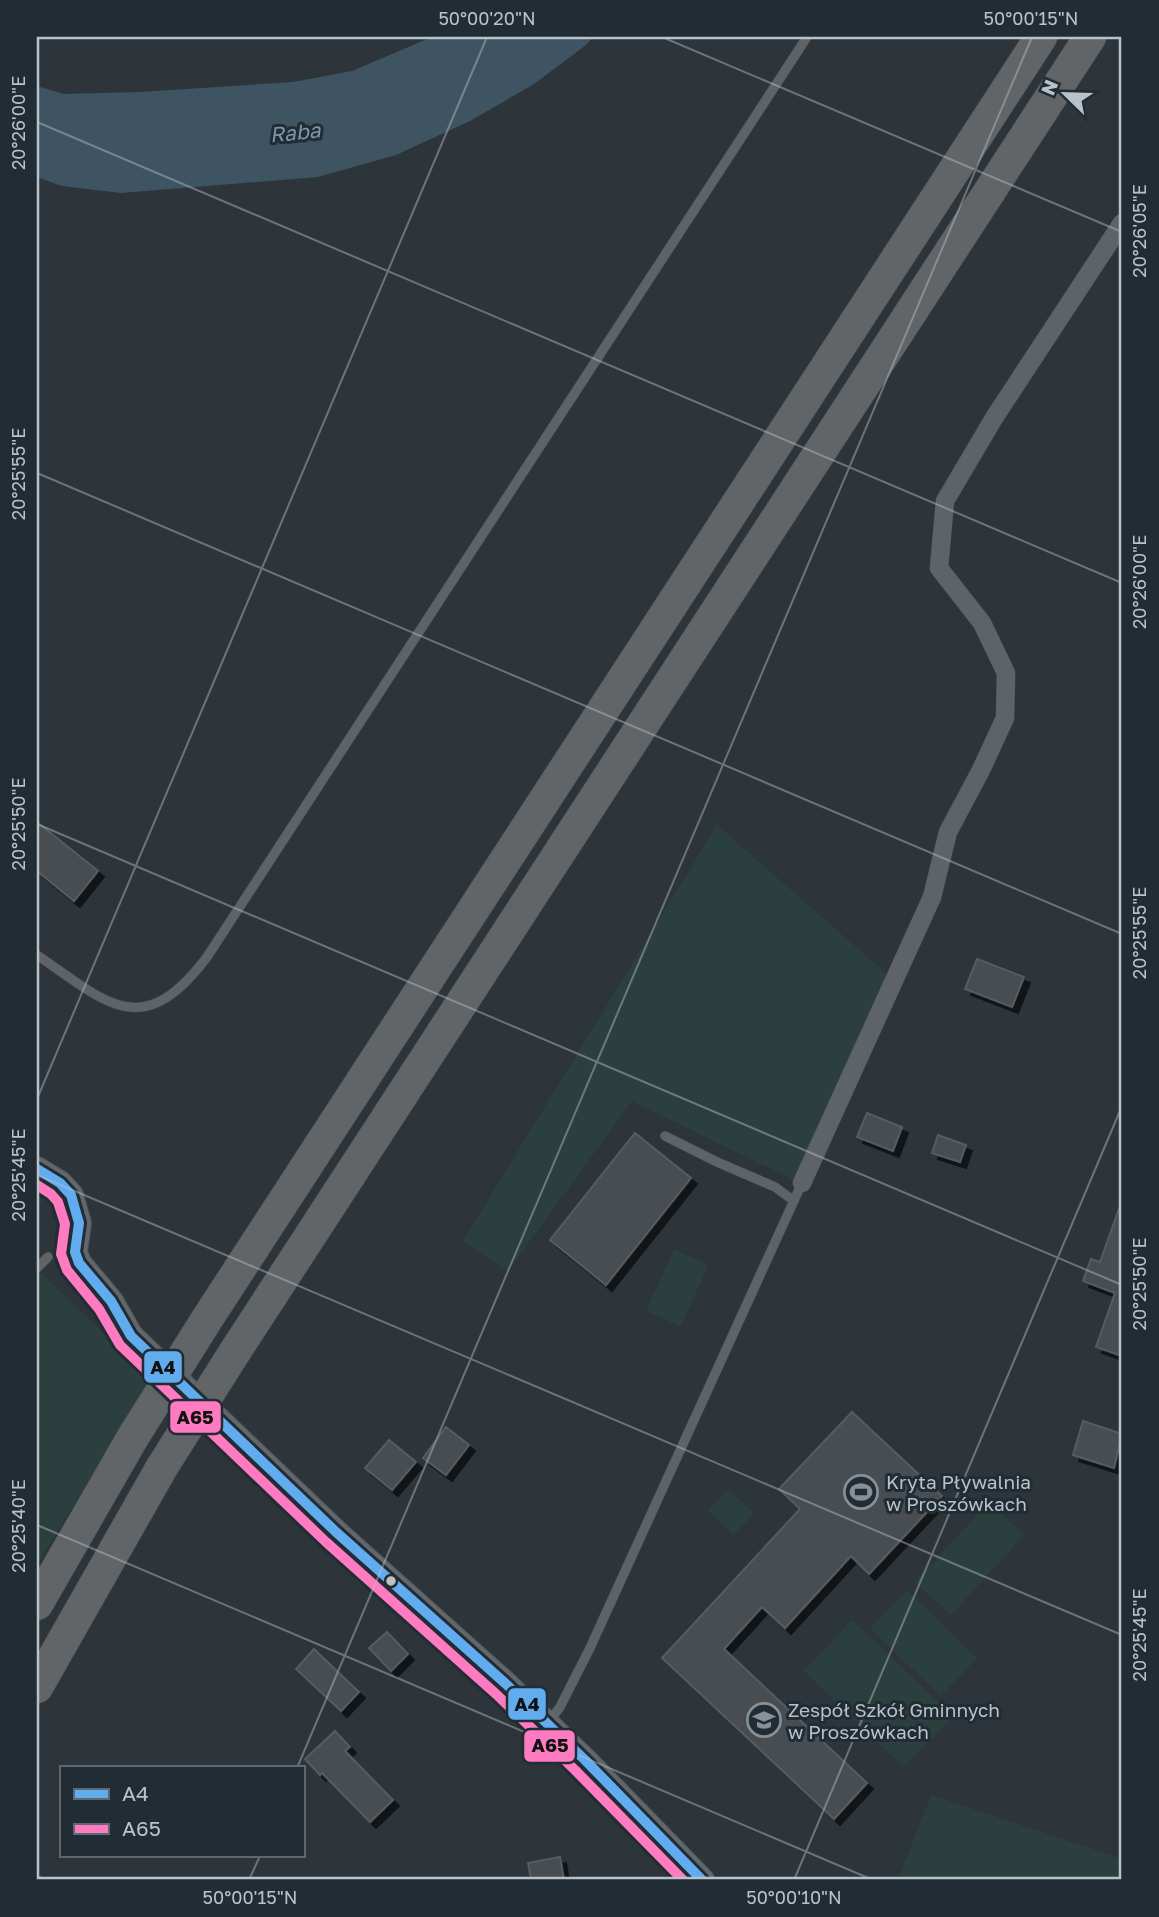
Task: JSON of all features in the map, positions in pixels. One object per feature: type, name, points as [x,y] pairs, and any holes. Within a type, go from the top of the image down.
[{"type":"highway","points":[[37,1604],[133,1437],[207,1320],[1041,37]]},
{"type":"highway","points":[[37,1687],[162,1467],[236,1350],[1090,37]]},
{"type":"main road","points":[[37,1169],[61,1183],[71,1195],[79,1223],[75,1252],[79,1263],[111,1301],[131,1336],[336,1532],[506,1684],[585,1760],[702,1880]]},
{"type":"street","points":[[802,1183],[932,897],[948,832],[1005,718],[1006,674],[982,623],[939,568],[945,502],[994,418],[1122,223]]},
{"type":"lane","points":[[37,955],[98,997],[121,1007],[142,1008],[162,1001],[189,981],[807,37]]},
{"type":"lane","points":[[665,1136],[716,1163],[775,1187],[794,1202]]},
{"type":"lane","points":[[546,1724],[560,1707],[590,1648],[802,1183]]},
{"type":"lane","points":[[37,1268],[48,1256]]},
{"type":"green space","points":[[717,825],[889,976],[798,1182],[632,1101],[508,1271],[463,1241]]},
{"type":"green space","points":[[674,1249],[708,1265],[681,1327],[646,1311]]},
{"type":"green space","points":[[37,1269],[150,1379],[37,1565]]},
{"type":"green space","points":[[728,1489],[754,1514],[733,1535],[708,1510]]},
{"type":"green space","points":[[989,1502],[1024,1535],[951,1615],[915,1582]]},
{"type":"green space","points":[[907,1590],[977,1658],[941,1696],[870,1629]]},
{"type":"green space","points":[[852,1620],[953,1716],[904,1767],[804,1671]]},
{"type":"green space","points":[[931,1795],[1122,1859],[1122,1880],[898,1880]]},
{"type":"water","name":"Raba","points":[[432,37],[593,37],[534,84],[470,121],[396,155],[318,177],[121,193],[62,186],[37,177],[37,86],[64,94],[293,82],[352,71]]},
{"type":"building","points":[[37,822],[98,871],[74,901],[37,871]]},
{"type":"building","points":[[977,959],[1024,977],[1012,1007],[965,989]]},
{"type":"building","points":[[867,1113],[902,1127],[893,1151],[857,1137]]},
{"type":"building","points":[[635,1133],[691,1178],[606,1285],[550,1240]]},
{"type":"building","points":[[938,1135],[966,1145],[960,1162],[932,1153]]},
{"type":"building","points":[[1120,1206],[1122,1356],[1096,1347],[1115,1293],[1083,1281],[1091,1259],[1100,1262]]},
{"type":"building","points":[[852,1412],[942,1496],[869,1574],[851,1556],[785,1628],[762,1607],[724,1649],[867,1783],[834,1819],[662,1658],[800,1509],[779,1489]]},
{"type":"building","points":[[1083,1421],[1122,1434],[1114,1468],[1073,1455]]},
{"type":"building","points":[[446,1427],[469,1445],[446,1475],[423,1458]]},
{"type":"building","points":[[389,1440],[416,1462],[392,1490],[365,1468]]},
{"type":"building","points":[[387,1632],[408,1654],[391,1671],[369,1648]]},
{"type":"building","points":[[314,1649],[359,1692],[341,1711],[296,1669]]},
{"type":"building","points":[[335,1731],[350,1747],[345,1751],[393,1800],[370,1822],[305,1759]]},
{"type":"building","points":[[560,1857],[564,1880],[531,1880],[528,1863]]},
{"type":"transit line","name":"A4","points":[[37,1169],[60,1183],[71,1195],[79,1223],[75,1252],[79,1263],[111,1301],[131,1336],[336,1532],[506,1684],[585,1760],[702,1880]]},
{"type":"transit line","name":"A65","points":[[37,1185],[58,1202],[65,1224],[61,1254],[67,1270],[99,1309],[120,1345],[326,1542],[496,1694],[683,1880]]},
{"type":"place","name":"Kryta Pływalnia w Proszówkach","points":[[861,1492]]},
{"type":"place","name":"Zespół Szkół Gminnych w Proszówkach","points":[[764,1720]]}]
